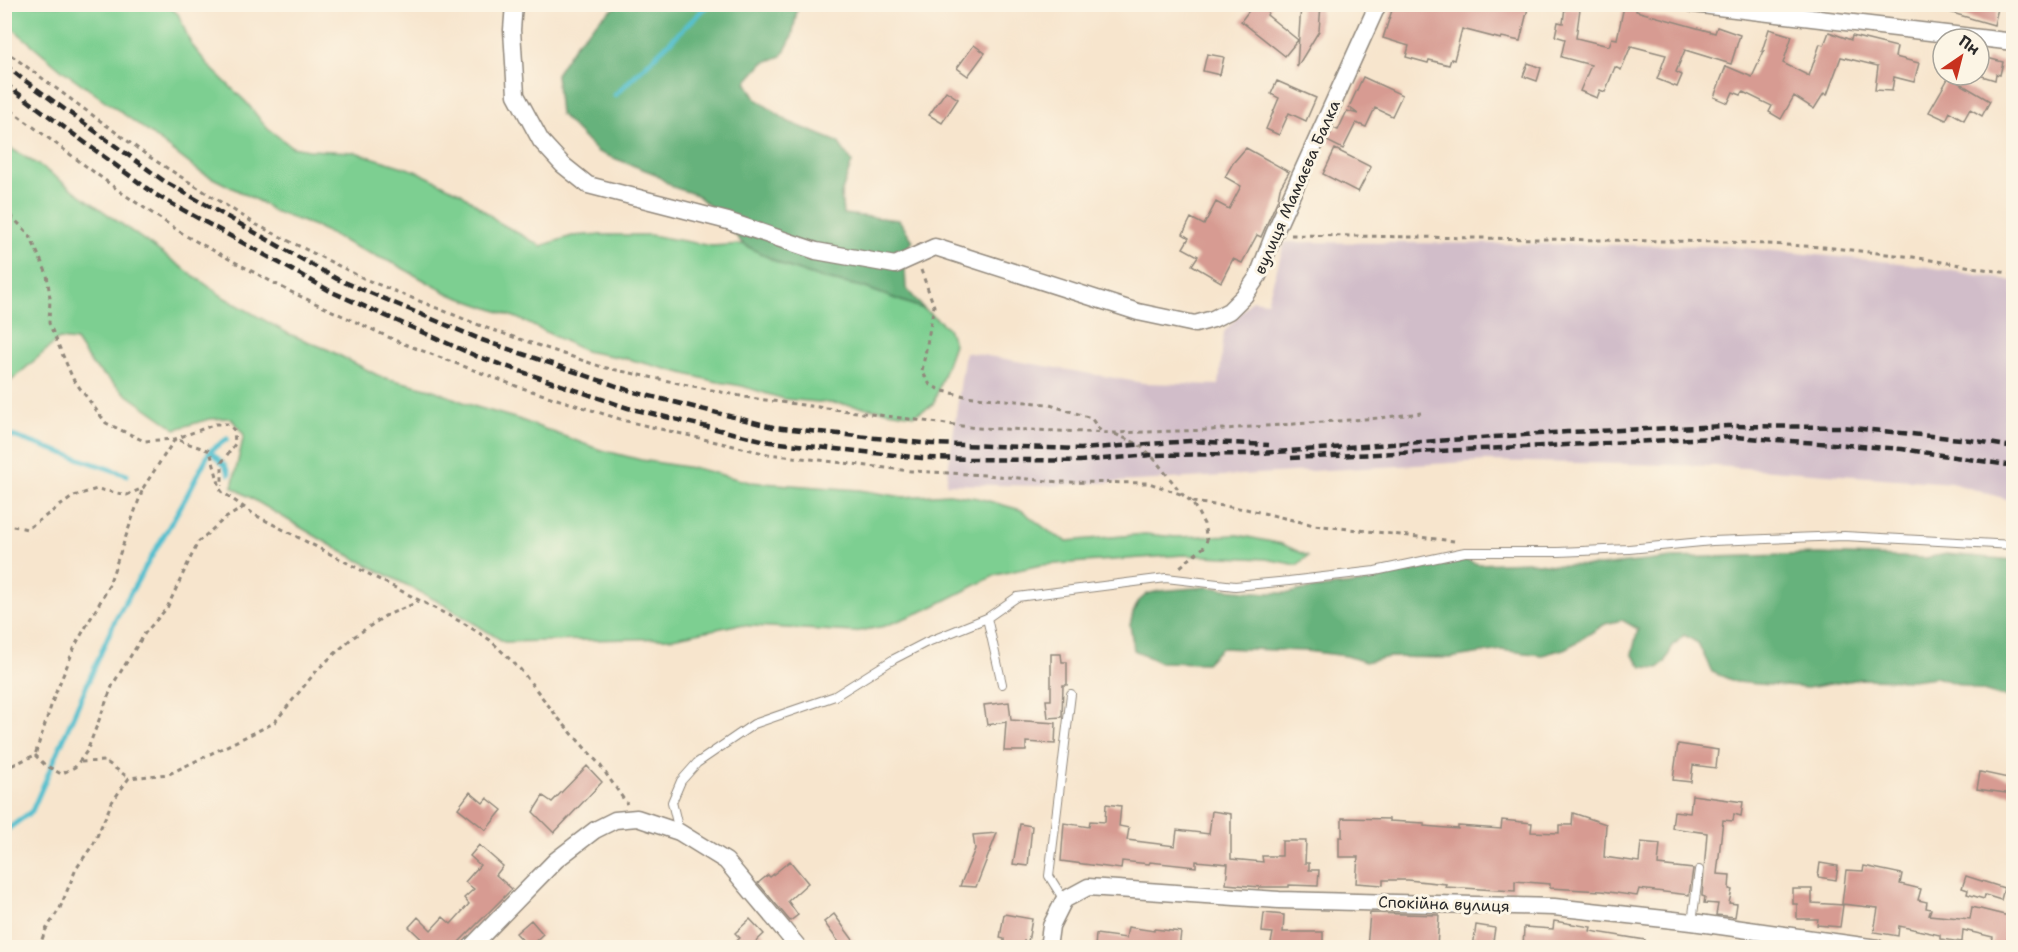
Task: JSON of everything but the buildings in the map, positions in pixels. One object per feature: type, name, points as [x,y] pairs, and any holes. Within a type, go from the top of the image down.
[{"type":"street","points":[[514,4],[512,30],[516,95],[541,141],[563,165],[588,185],[728,221],[816,251],[895,265],[917,255]]},
{"type":"street","name":"вулиця Мамаєва Балка","points":[[917,255],[935,247],[1138,312],[1195,324],[1229,311],[1245,295],[1258,276],[1274,234],[1378,4]]},
{"type":"street","points":[[1693,4],[2013,42]]},
{"type":"street","points":[[470,948],[556,860],[595,830],[615,820],[636,818],[679,832],[726,861],[799,948]]},
{"type":"street","name":"Спокійна вулиця","points":[[1064,900],[1088,887],[1279,900],[1554,908],[1692,922],[1877,948]]},
{"type":"street","points":[[1048,948],[1051,926],[1064,900]]},
{"type":"lane","points":[[679,832],[672,802],[681,781],[697,763],[754,724],[835,696],[905,653],[987,618],[1017,597],[1166,578],[1235,586],[1375,571],[1465,552],[1558,552],[1629,549],[1712,541],[1844,536],[2013,545]]},
{"type":"lane","points":[[987,618],[1002,684]]},
{"type":"lane","points":[[1064,900],[1049,876],[1071,694]]},
{"type":"lane","points":[[1692,922],[1699,870]]},
{"type":"path","points":[[4,50],[148,156],[257,225],[368,279],[483,327],[602,367],[750,398],[977,428],[1113,433],[1276,426],[1420,413]]},
{"type":"path","points":[[4,105],[122,193],[188,237],[288,291],[389,337],[516,386],[626,421],[768,454],[911,471],[1059,482],[1149,483],[1183,495]]},
{"type":"path","points":[[4,209],[29,234],[47,274],[50,323],[73,379],[106,423],[144,441],[175,439],[216,424],[228,424],[234,430],[235,444],[222,462],[222,491]]},
{"type":"path","points":[[1274,234],[1726,242],[1824,246],[1913,256],[2013,274]]},
{"type":"path","points":[[917,255],[934,306],[922,371],[930,385],[943,391],[965,396],[1047,404],[1091,418],[1102,433]]},
{"type":"path","points":[[1113,433],[1138,444],[1151,455],[1183,495],[1192,502],[1204,524],[1207,540],[1200,552],[1166,578]]},
{"type":"path","points":[[4,769],[35,755],[54,697],[76,644],[107,590],[143,488],[175,439]]},
{"type":"path","points":[[175,439],[210,451],[222,491],[255,515],[465,624],[490,640],[520,669],[559,719],[600,765],[636,818]]},
{"type":"path","points":[[4,524],[27,529],[74,496],[97,489],[127,495],[143,488]]},
{"type":"path","points":[[1192,502],[1246,509],[1314,525],[1463,542]]},
{"type":"path","points":[[35,755],[44,764],[61,774],[80,762],[87,751],[113,684],[146,633],[167,608],[198,543],[224,519],[244,507]]},
{"type":"path","points":[[80,762],[105,761],[129,778],[169,774],[274,723],[318,669],[352,638],[385,616],[420,602]]},
{"type":"path","points":[[39,948],[45,931],[60,908],[76,869],[94,843],[112,802],[129,778]]},
{"type":"shaded area","points":[[1285,242],[1726,246],[1910,264],[2013,281],[2013,501],[1952,483],[1716,466],[1486,461],[1047,486],[946,484],[965,352],[1143,383],[1219,385],[1224,332],[1252,300],[1267,302]]},
{"type":"green space","points":[[4,5],[167,5],[178,14],[191,44],[210,67],[246,102],[267,128],[292,147],[355,152],[416,171],[461,193],[500,223],[541,246],[572,236],[587,235],[650,235],[712,246],[743,244],[785,266],[817,277],[863,287],[924,309],[948,328],[954,344],[933,405],[914,415],[842,404],[784,399],[742,386],[585,351],[517,318],[449,294],[395,264],[317,227],[273,211],[262,203],[199,171],[62,70],[5,22]]},
{"type":"green space","points":[[619,5],[798,5],[792,37],[782,56],[763,63],[746,82],[756,99],[789,122],[838,142],[852,162],[841,194],[843,214],[899,220],[913,241],[904,252],[906,288],[924,309],[863,287],[817,277],[785,266],[743,244],[716,212],[697,195],[673,187],[653,173],[598,152],[560,114],[556,74],[577,42],[602,17]]},
{"type":"green space","points":[[5,145],[40,166],[225,298],[289,334],[329,350],[381,377],[431,389],[598,449],[641,460],[699,469],[749,482],[859,490],[903,497],[949,494],[978,498],[1021,510],[1054,535],[1067,541],[1145,534],[1176,537],[1238,535],[1282,544],[1308,556],[1297,565],[1266,559],[1184,555],[1041,565],[996,575],[928,609],[885,626],[854,632],[736,625],[672,638],[504,642],[443,604],[339,550],[232,487],[244,435],[231,418],[209,419],[176,429],[126,394],[92,365],[76,341],[59,339],[5,386]]},
{"type":"green space","points":[[1820,554],[1925,558],[1946,554],[2013,560],[2013,697],[2000,696],[1935,677],[1912,680],[1860,679],[1807,688],[1736,682],[1712,672],[1698,643],[1684,635],[1672,647],[1665,663],[1658,668],[1642,667],[1632,654],[1638,629],[1622,620],[1605,624],[1567,648],[1542,655],[1501,650],[1449,658],[1389,657],[1365,662],[1347,656],[1306,651],[1221,648],[1206,663],[1159,662],[1134,650],[1130,625],[1138,602],[1147,594],[1159,591],[1206,587],[1290,593],[1362,583],[1466,560],[1478,564],[1530,562],[1600,566],[1673,558]]},
{"type":"waterway","points":[[615,95],[709,4]]},
{"type":"waterway","points":[[4,433],[127,475]]},
{"type":"waterway","points":[[4,832],[32,811],[116,618],[210,451],[227,439]]},
{"type":"waterway","points":[[210,451],[225,466],[229,474]]},
{"type":"railway","points":[[4,64],[164,181],[337,279],[482,340],[634,392],[773,427],[932,444],[1081,449],[1190,441],[1269,445]]},
{"type":"railway","points":[[4,83],[156,195],[332,292],[476,356],[628,408],[770,442],[922,458],[1080,461],[1151,455],[1246,454],[1567,432],[1728,426],[1843,427],[1970,440],[2014,447]]},
{"type":"railway","points":[[1291,458],[1735,437],[1902,449],[2014,466]]}]
